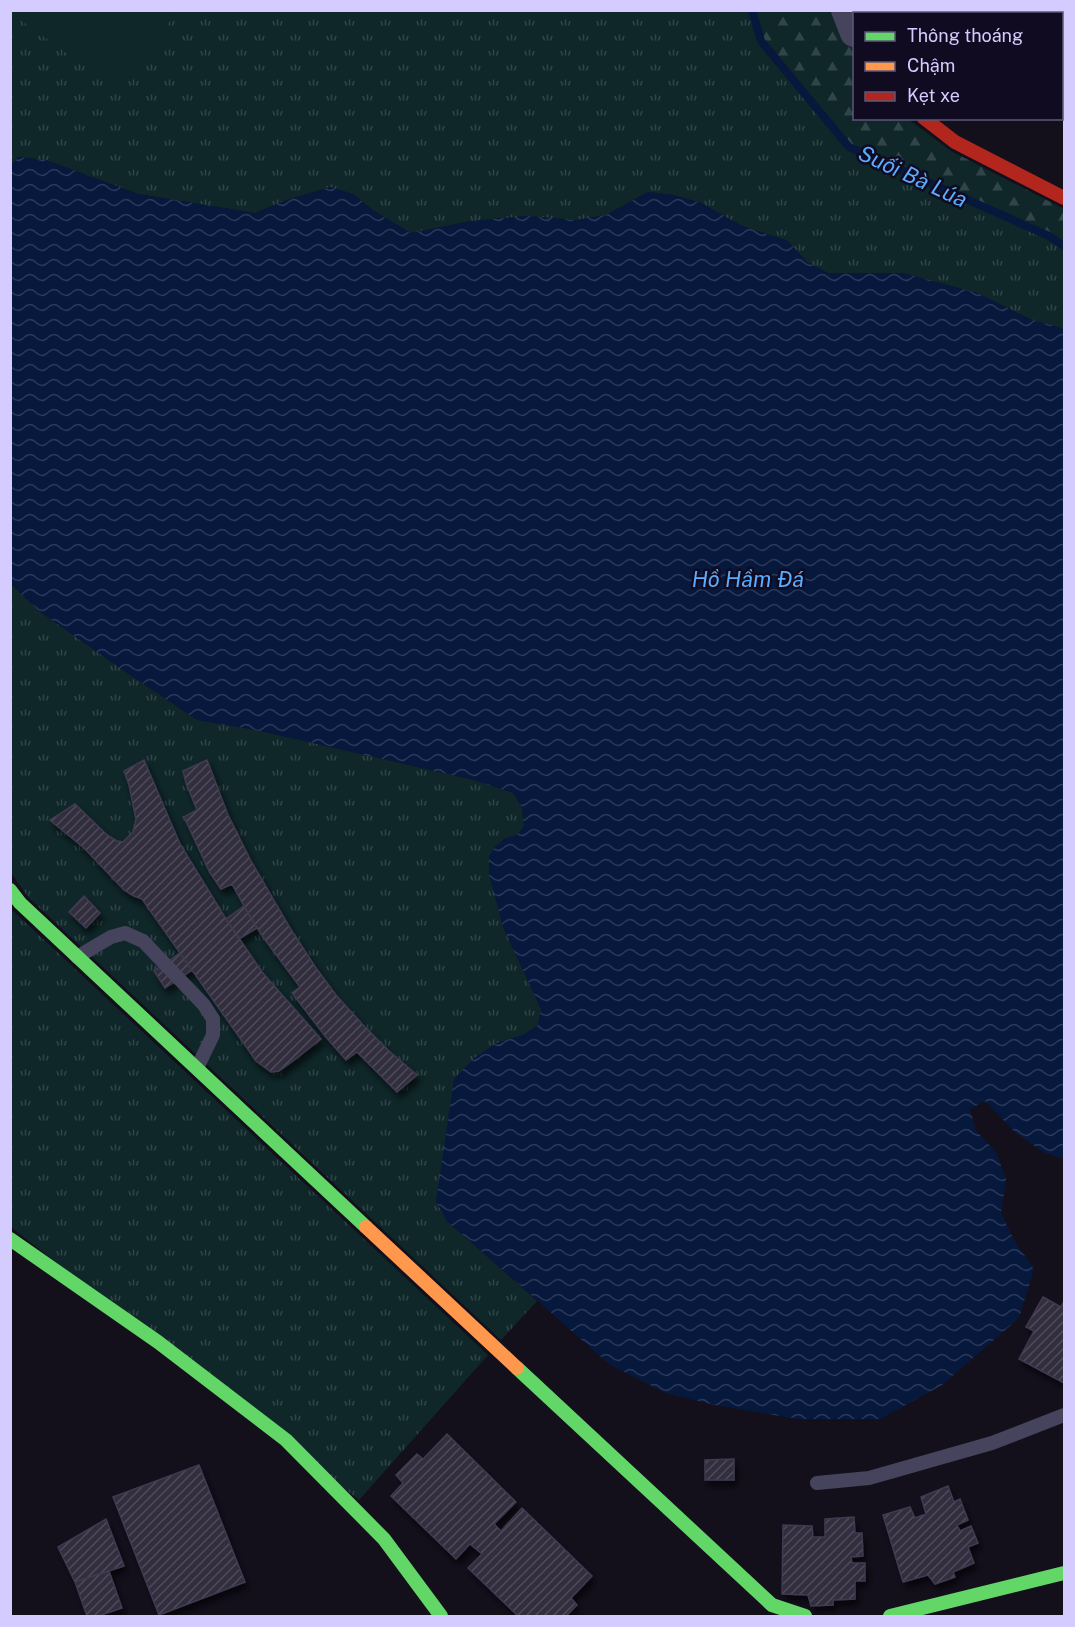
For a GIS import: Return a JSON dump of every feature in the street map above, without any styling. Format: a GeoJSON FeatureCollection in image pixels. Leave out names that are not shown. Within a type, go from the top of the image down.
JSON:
{"type":"FeatureCollection","features":[{"type":"Feature","properties":{"kind":"street"},"geometry":{"type":"LineString","coordinates":[[845,10],[853,28]]}},
{"type":"Feature","properties":{"kind":"street"},"geometry":{"type":"LineString","coordinates":[[927,120],[955,141],[1065,198]]}},
{"type":"Feature","properties":{"kind":"street"},"geometry":{"type":"LineString","coordinates":[[10,890],[20,903],[196,1069],[736,1573],[772,1605],[805,1617]]}},
{"type":"Feature","properties":{"kind":"street"},"geometry":{"type":"LineString","coordinates":[[10,1239],[158,1342],[286,1440],[384,1539],[441,1617]]}},
{"type":"Feature","properties":{"kind":"street"},"geometry":{"type":"LineString","coordinates":[[890,1617],[1065,1574]]}},
{"type":"Feature","properties":{"kind":"lane"},"geometry":{"type":"LineString","coordinates":[[77,957],[111,937],[125,933],[143,941],[204,1005],[213,1019],[213,1035],[196,1069]]}},
{"type":"Feature","properties":{"kind":"lane"},"geometry":{"type":"LineString","coordinates":[[817,1483],[869,1478],[992,1443],[1065,1415]]}},
{"type":"Feature","properties":{"kind":"green space"},"geometry":{"type":"Polygon","coordinates":[[[11,10],[177,11],[120,91],[11,13],[11,10]]]}},
{"type":"Feature","properties":{"kind":"green space"},"geometry":{"type":"Polygon","coordinates":[[[11,11],[752,11],[761,41],[849,146],[1049,236],[1064,246],[1064,329],[1030,319],[977,293],[903,273],[828,273],[807,262],[788,241],[742,226],[701,203],[674,195],[648,192],[606,215],[577,220],[527,216],[471,221],[411,233],[374,211],[353,194],[330,187],[284,201],[255,213],[138,194],[46,160],[18,157],[11,167],[11,11]]]}},
{"type":"Feature","properties":{"kind":"green space"},"geometry":{"type":"Polygon","coordinates":[[[752,11],[834,11],[853,48],[853,120],[909,120],[951,151],[1064,209],[1064,246],[1049,236],[849,147],[761,41],[752,11]]]}},
{"type":"Feature","properties":{"kind":"green space"},"geometry":{"type":"Polygon","coordinates":[[[10,583],[39,611],[197,720],[256,730],[474,780],[513,793],[522,807],[524,826],[517,835],[504,839],[503,927],[541,1009],[538,1025],[523,1035],[497,1043],[473,1059],[436,1201],[447,1221],[537,1301],[501,1340],[28,897],[11,873],[10,583]]]}},
{"type":"Feature","properties":{"kind":"green space"},"geometry":{"type":"Polygon","coordinates":[[[10,908],[488,1355],[359,1500],[11,1227],[10,908]]]}},
{"type":"Feature","properties":{"kind":"water","name":"Hồ Hầm Đá"},"geometry":{"type":"Polygon","coordinates":[[[18,157],[46,160],[138,194],[255,213],[284,201],[330,187],[353,194],[374,211],[411,233],[471,221],[527,216],[577,220],[606,215],[648,192],[674,195],[701,203],[742,226],[788,241],[807,262],[828,273],[903,273],[977,293],[1030,319],[1064,329],[1064,1159],[1043,1152],[1016,1133],[985,1101],[970,1109],[976,1131],[996,1152],[1006,1179],[1001,1213],[1014,1240],[1034,1269],[1019,1318],[942,1385],[880,1419],[798,1419],[715,1405],[665,1393],[609,1364],[447,1221],[436,1201],[454,1079],[473,1059],[497,1043],[523,1035],[538,1025],[541,1009],[503,927],[489,875],[489,856],[495,847],[504,839],[517,835],[524,826],[522,807],[513,793],[474,780],[256,730],[197,720],[39,611],[11,583],[10,167],[18,157]]]}},
{"type":"Feature","properties":{"kind":"building"},"geometry":{"type":"Polygon","coordinates":[[[1048,10],[1064,10],[1064,43],[1063,12],[1048,12],[1048,10]]]}},
{"type":"Feature","properties":{"kind":"building"},"geometry":{"type":"Polygon","coordinates":[[[144,760],[180,844],[226,919],[262,972],[321,1039],[279,1071],[271,1072],[256,1061],[142,899],[124,890],[84,848],[50,820],[75,804],[107,835],[123,842],[133,832],[136,819],[124,771],[144,760]]]}},
{"type":"Feature","properties":{"kind":"building"},"geometry":{"type":"Polygon","coordinates":[[[207,760],[228,815],[251,861],[316,968],[336,995],[365,1027],[417,1075],[397,1092],[357,1052],[346,1060],[325,1036],[292,993],[300,987],[263,937],[232,884],[221,889],[210,873],[184,817],[197,810],[183,771],[207,760]]]}},
{"type":"Feature","properties":{"kind":"building"},"geometry":{"type":"Polygon","coordinates":[[[84,896],[100,913],[86,928],[69,912],[84,896]]]}},
{"type":"Feature","properties":{"kind":"building"},"geometry":{"type":"Polygon","coordinates":[[[244,906],[257,928],[239,939],[226,919],[244,906]]]}},
{"type":"Feature","properties":{"kind":"building"},"geometry":{"type":"Polygon","coordinates":[[[180,953],[192,970],[165,988],[154,971],[180,953]]]}},
{"type":"Feature","properties":{"kind":"building"},"geometry":{"type":"Polygon","coordinates":[[[1043,1297],[1061,1307],[1064,1301],[1064,1383],[1019,1359],[1034,1331],[1026,1327],[1043,1297]]]}},
{"type":"Feature","properties":{"kind":"building"},"geometry":{"type":"Polygon","coordinates":[[[447,1434],[516,1502],[494,1524],[501,1531],[522,1508],[592,1576],[571,1598],[577,1605],[566,1616],[518,1616],[468,1568],[482,1554],[470,1544],[456,1559],[391,1496],[403,1483],[396,1475],[417,1454],[423,1459],[447,1434]]]}},
{"type":"Feature","properties":{"kind":"building"},"geometry":{"type":"Polygon","coordinates":[[[734,1459],[734,1480],[705,1480],[705,1460],[734,1459]]]}},
{"type":"Feature","properties":{"kind":"building"},"geometry":{"type":"Polygon","coordinates":[[[199,1465],[245,1582],[159,1615],[113,1497],[199,1465]]]}},
{"type":"Feature","properties":{"kind":"building"},"geometry":{"type":"Polygon","coordinates":[[[948,1486],[954,1502],[960,1499],[968,1520],[957,1525],[960,1531],[971,1526],[978,1543],[968,1547],[974,1563],[953,1572],[955,1577],[935,1584],[928,1575],[903,1582],[883,1515],[910,1507],[915,1518],[926,1514],[921,1497],[948,1486]]]}},
{"type":"Feature","properties":{"kind":"building"},"geometry":{"type":"Polygon","coordinates":[[[854,1517],[855,1533],[862,1533],[863,1556],[851,1557],[852,1563],[865,1563],[865,1581],[855,1581],[855,1599],[833,1600],[833,1605],[811,1606],[808,1595],[782,1594],[783,1525],[812,1526],[813,1537],[825,1537],[825,1519],[854,1517]]]}},
{"type":"Feature","properties":{"kind":"building"},"geometry":{"type":"Polygon","coordinates":[[[106,1519],[124,1566],[75,1582],[58,1547],[106,1519]]]}},
{"type":"Feature","properties":{"kind":"building"},"geometry":{"type":"Polygon","coordinates":[[[109,1571],[122,1608],[98,1616],[87,1616],[75,1582],[109,1571]]]}},
{"type":"Feature","properties":{"kind":"waterway","name":"Suối Bà Lúa"},"geometry":{"type":"LineString","coordinates":[[752,10],[761,41],[849,147],[1049,236],[1064,246]]}},
{"type":"Feature","properties":{"kind":"traffic: fast"},"geometry":{"type":"LineString","coordinates":[[10,890],[20,903],[366,1227]]}},
{"type":"Feature","properties":{"kind":"traffic: fast"},"geometry":{"type":"LineString","coordinates":[[10,1239],[158,1342],[286,1440],[384,1539],[441,1616]]}},
{"type":"Feature","properties":{"kind":"traffic: fast"},"geometry":{"type":"LineString","coordinates":[[517,1368],[772,1605],[805,1616]]}},
{"type":"Feature","properties":{"kind":"traffic: fast"},"geometry":{"type":"LineString","coordinates":[[890,1616],[1064,1573]]}},
{"type":"Feature","properties":{"kind":"traffic: slow"},"geometry":{"type":"LineString","coordinates":[[366,1227],[517,1368]]}},
{"type":"Feature","properties":{"kind":"traffic: jam"},"geometry":{"type":"LineString","coordinates":[[927,120],[955,142],[1064,198]]}}]}
